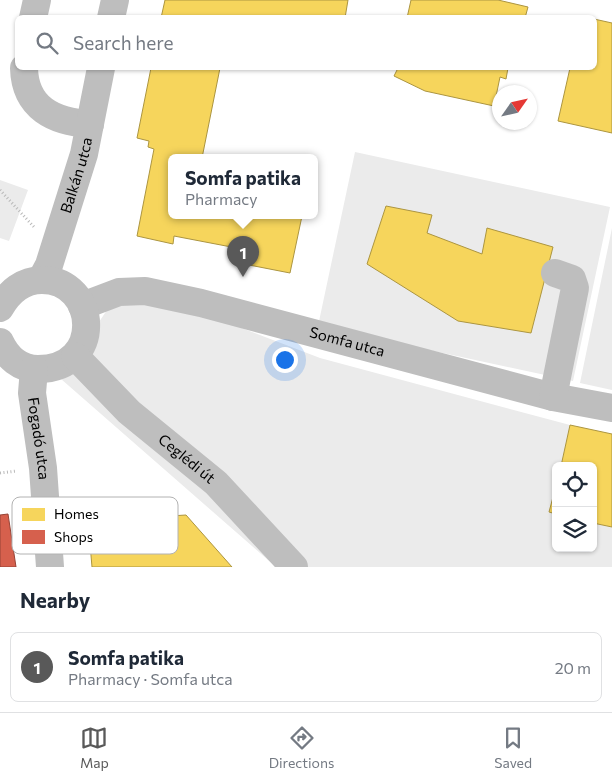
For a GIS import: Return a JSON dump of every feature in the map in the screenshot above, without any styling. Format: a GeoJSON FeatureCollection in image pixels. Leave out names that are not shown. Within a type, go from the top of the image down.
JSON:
{"type":"FeatureCollection","features":[{"type":"Feature","properties":{"kind":"street"},"geometry":{"type":"LineString","coordinates":[[34,15],[37,0]]}},
{"type":"Feature","properties":{"kind":"street"},"geometry":{"type":"LineString","coordinates":[[112,15],[115,0]]}},
{"type":"Feature","properties":{"kind":"street"},"geometry":{"type":"LineString","coordinates":[[24,70],[25,81],[36,103],[47,115],[71,123],[90,124]]}},
{"type":"Feature","properties":{"kind":"street","name":"Balkán utca"},"geometry":{"type":"LineString","coordinates":[[41,280],[50,264],[84,154],[101,70]]}},
{"type":"Feature","properties":{"kind":"street"},"geometry":{"type":"LineString","coordinates":[[553,397],[575,288],[572,279],[555,273]]}},
{"type":"Feature","properties":{"kind":"street"},"geometry":{"type":"LineString","coordinates":[[0,308],[6,298],[16,288],[28,282],[41,280],[54,282],[66,287],[82,306],[86,319],[86,332],[82,345],[75,356],[65,364],[52,369],[34,369],[14,361],[0,342]]}},
{"type":"Feature","properties":{"kind":"street","name":"Somfa utca"},"geometry":{"type":"LineString","coordinates":[[82,306],[119,292],[145,291],[201,303],[553,397],[612,408]]}},
{"type":"Feature","properties":{"kind":"street","name":"Ceglédi út"},"geometry":{"type":"LineString","coordinates":[[75,356],[128,412],[216,483],[294,567]]}},
{"type":"Feature","properties":{"kind":"street","name":"Fogadó utca"},"geometry":{"type":"LineString","coordinates":[[34,369],[32,393],[43,468],[45,497]]}},
{"type":"Feature","properties":{"kind":"street","name":"Fogadó utca"},"geometry":{"type":"LineString","coordinates":[[49,554],[50,567]]}},
{"type":"Feature","properties":{"kind":"path"},"geometry":{"type":"LineString","coordinates":[[0,190],[39,232],[57,237]]}},
{"type":"Feature","properties":{"kind":"shaded area"},"geometry":{"type":"Polygon","coordinates":[[[355,152],[610,207],[573,381],[318,326],[355,152]]]}},
{"type":"Feature","properties":{"kind":"shaded area"},"geometry":{"type":"Polygon","coordinates":[[[0,180],[28,190],[9,241],[0,238],[0,180]]]}},
{"type":"Feature","properties":{"kind":"shaded area"},"geometry":{"type":"Polygon","coordinates":[[[612,228],[612,390],[580,383],[612,228]]]}},
{"type":"Feature","properties":{"kind":"shaded area"},"geometry":{"type":"Polygon","coordinates":[[[145,291],[320,358],[570,425],[562,462],[552,462],[552,503],[550,512],[552,513],[552,552],[597,552],[597,524],[612,527],[612,567],[276,567],[61,379],[119,292],[145,291]]]}},
{"type":"Feature","properties":{"kind":"building: Homes"},"geometry":{"type":"Polygon","coordinates":[[[165,0],[348,0],[346,15],[162,15],[165,0]]]}},
{"type":"Feature","properties":{"kind":"building: Homes"},"geometry":{"type":"Polygon","coordinates":[[[411,0],[498,0],[528,7],[526,15],[408,15],[411,0]]]}},
{"type":"Feature","properties":{"kind":"building: Homes"},"geometry":{"type":"Polygon","coordinates":[[[597,20],[612,23],[612,133],[558,121],[570,70],[597,70],[597,20]]]}},
{"type":"Feature","properties":{"kind":"building: Homes"},"geometry":{"type":"Polygon","coordinates":[[[151,70],[220,70],[203,154],[168,154],[168,219],[301,219],[290,273],[244,264],[247,250],[174,236],[173,244],[137,236],[154,149],[148,147],[149,141],[137,138],[151,70]]]}},
{"type":"Feature","properties":{"kind":"building: Homes"},"geometry":{"type":"Polygon","coordinates":[[[397,70],[508,70],[506,79],[500,77],[498,85],[492,85],[492,106],[425,91],[394,76],[397,70]]]}},
{"type":"Feature","properties":{"kind":"building: Homes"},"geometry":{"type":"Polygon","coordinates":[[[386,206],[432,215],[427,233],[482,254],[487,228],[553,247],[531,333],[458,321],[367,264],[386,206]]]}},
{"type":"Feature","properties":{"kind":"building: Homes"},"geometry":{"type":"Polygon","coordinates":[[[570,425],[612,434],[612,527],[597,524],[597,462],[562,462],[570,425]]]}},
{"type":"Feature","properties":{"kind":"building: Homes"},"geometry":{"type":"Polygon","coordinates":[[[552,501],[552,513],[549,512],[552,501]]]}},
{"type":"Feature","properties":{"kind":"building: Homes"},"geometry":{"type":"Polygon","coordinates":[[[178,515],[186,515],[232,567],[92,567],[91,554],[178,554],[178,515]]]}},
{"type":"Feature","properties":{"kind":"building: Shops"},"geometry":{"type":"Polygon","coordinates":[[[8,514],[12,554],[14,554],[16,567],[0,567],[0,515],[8,514]]]}},
{"type":"Feature","properties":{"kind":"place","name":"Somfa patika"},"geometry":{"type":"Point","coordinates":[243,277]}}]}
